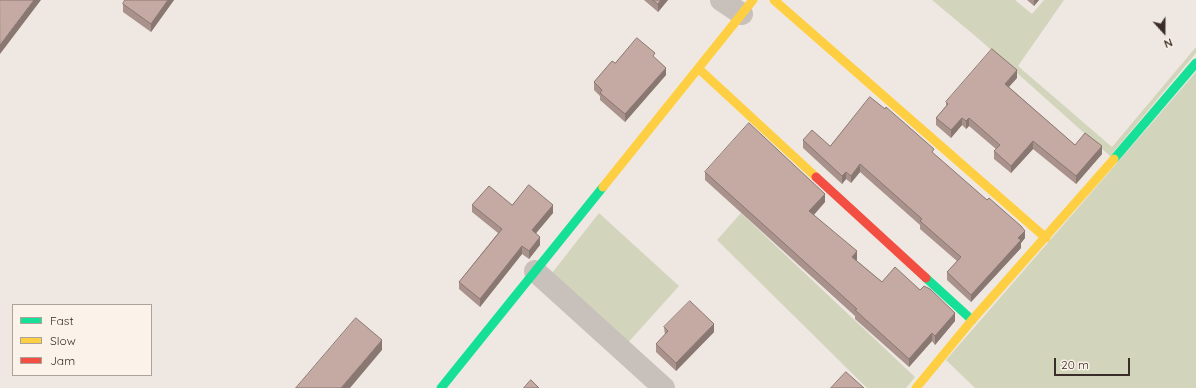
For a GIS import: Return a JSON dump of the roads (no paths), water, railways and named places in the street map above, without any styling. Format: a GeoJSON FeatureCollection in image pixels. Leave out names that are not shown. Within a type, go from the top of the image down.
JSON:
{"type":"FeatureCollection","features":[{"type":"Feature","properties":{"kind":"street"},"geometry":{"type":"LineString","coordinates":[[441,388],[748,7],[721,0]]}},
{"type":"Feature","properties":{"kind":"street"},"geometry":{"type":"LineString","coordinates":[[774,0],[1046,238]]}},
{"type":"Feature","properties":{"kind":"street"},"geometry":{"type":"LineString","coordinates":[[916,388],[972,320],[1046,238],[1196,63]]}},
{"type":"Feature","properties":{"kind":"street"},"geometry":{"type":"LineString","coordinates":[[699,69],[972,320]]}},
{"type":"Feature","properties":{"kind":"street"},"geometry":{"type":"LineString","coordinates":[[535,271],[664,388]]}}]}
